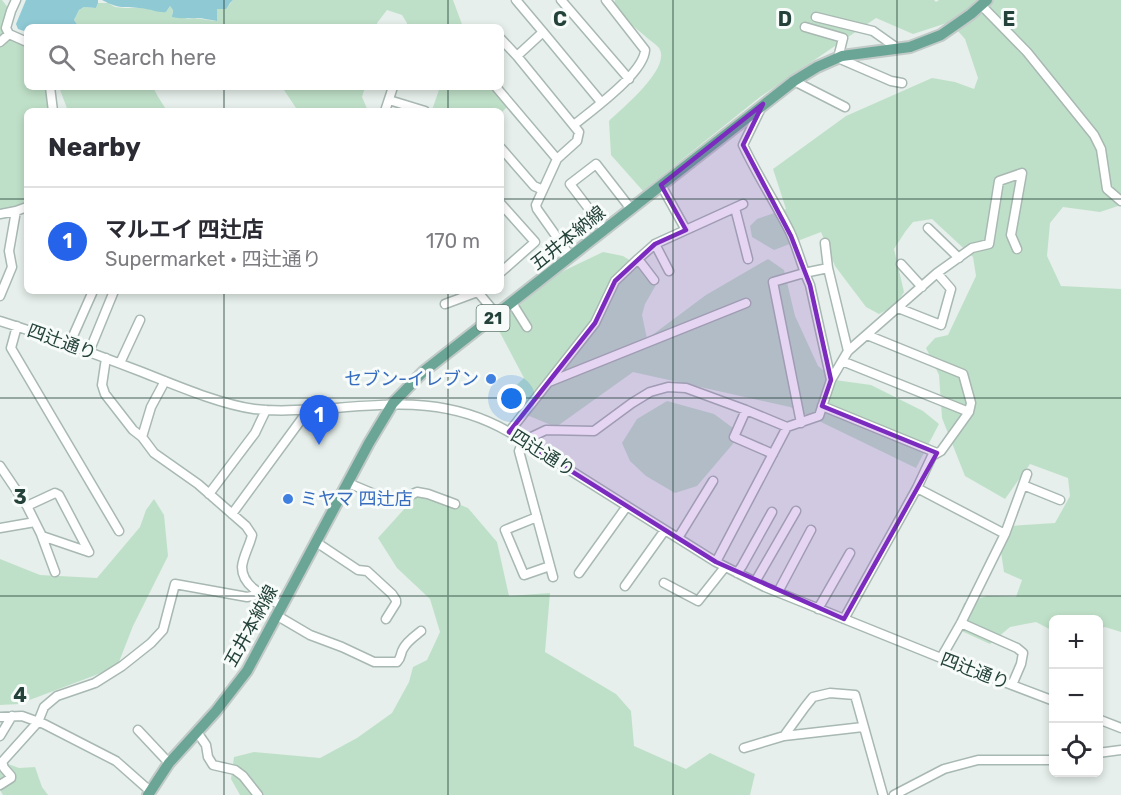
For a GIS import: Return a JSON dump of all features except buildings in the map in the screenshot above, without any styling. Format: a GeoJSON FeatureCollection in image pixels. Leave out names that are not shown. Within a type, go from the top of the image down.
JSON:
{"type":"FeatureCollection","features":[{"type":"Feature","properties":{"kind":"main road","name":"五井本納線"},"geometry":{"type":"LineString","coordinates":[[149,793],[169,763],[216,711],[247,671],[369,443],[393,404],[423,372],[794,81],[838,58],[910,47],[941,35],[984,3]]}},
{"type":"Feature","properties":{"kind":"street"},"geometry":{"type":"LineString","coordinates":[[16,0],[6,28],[9,34],[24,41]]}},
{"type":"Feature","properties":{"kind":"street"},"geometry":{"type":"LineString","coordinates":[[516,0],[601,102]]}},
{"type":"Feature","properties":{"kind":"street"},"geometry":{"type":"LineString","coordinates":[[561,0],[628,79]]}},
{"type":"Feature","properties":{"kind":"street"},"geometry":{"type":"LineString","coordinates":[[574,125],[628,79],[645,57],[645,50],[606,0]]}},
{"type":"Feature","properties":{"kind":"street"},"geometry":{"type":"LineString","coordinates":[[984,3],[1094,135],[1101,149],[1107,189],[1121,201]]}},
{"type":"Feature","properties":{"kind":"street"},"geometry":{"type":"LineString","coordinates":[[816,17],[873,31],[897,48]]}},
{"type":"Feature","properties":{"kind":"street"},"geometry":{"type":"LineString","coordinates":[[804,27],[843,38],[838,58],[891,81],[902,82]]}},
{"type":"Feature","properties":{"kind":"street"},"geometry":{"type":"LineString","coordinates":[[516,56],[543,32]]}},
{"type":"Feature","properties":{"kind":"street"},"geometry":{"type":"LineString","coordinates":[[0,42],[9,34]]}},
{"type":"Feature","properties":{"kind":"street"},"geometry":{"type":"LineString","coordinates":[[504,42],[579,132],[577,141],[556,159],[536,205],[571,257]]}},
{"type":"Feature","properties":{"kind":"street"},"geometry":{"type":"LineString","coordinates":[[794,81],[845,107]]}},
{"type":"Feature","properties":{"kind":"street"},"geometry":{"type":"LineString","coordinates":[[50,90],[53,108]]}},
{"type":"Feature","properties":{"kind":"street"},"geometry":{"type":"LineString","coordinates":[[386,108],[392,90]]}},
{"type":"Feature","properties":{"kind":"street"},"geometry":{"type":"LineString","coordinates":[[498,90],[556,159]]}},
{"type":"Feature","properties":{"kind":"street"},"geometry":{"type":"LineString","coordinates":[[389,100],[415,108]]}},
{"type":"Feature","properties":{"kind":"street"},"geometry":{"type":"LineString","coordinates":[[763,104],[743,145],[792,236],[810,285],[831,380]]}},
{"type":"Feature","properties":{"kind":"street"},"geometry":{"type":"LineString","coordinates":[[504,151],[534,186],[543,190]]}},
{"type":"Feature","properties":{"kind":"street"},"geometry":{"type":"LineString","coordinates":[[604,230],[570,184],[596,164],[631,209]]}},
{"type":"Feature","properties":{"kind":"street"},"geometry":{"type":"LineString","coordinates":[[554,578],[519,451],[523,441],[546,430],[594,431],[650,392],[668,387],[686,388],[787,427],[801,423],[819,416],[831,380],[848,351],[937,273],[972,248],[989,243],[999,181],[1022,173],[1011,235],[1017,249]]}},
{"type":"Feature","properties":{"kind":"street"},"geometry":{"type":"LineString","coordinates":[[662,185],[686,230]]}},
{"type":"Feature","properties":{"kind":"street"},"geometry":{"type":"LineString","coordinates":[[509,432],[595,323],[615,281],[655,244],[739,206],[748,259]]}},
{"type":"Feature","properties":{"kind":"street"},"geometry":{"type":"LineString","coordinates":[[504,207],[535,242],[504,265]]}},
{"type":"Feature","properties":{"kind":"street"},"geometry":{"type":"LineString","coordinates":[[0,214],[23,210],[9,251],[12,267],[0,296]]}},
{"type":"Feature","properties":{"kind":"street"},"geometry":{"type":"LineString","coordinates":[[928,228],[959,258]]}},
{"type":"Feature","properties":{"kind":"street"},"geometry":{"type":"LineString","coordinates":[[825,243],[828,268],[848,351]]}},
{"type":"Feature","properties":{"kind":"street"},"geometry":{"type":"LineString","coordinates":[[655,244],[669,271]]}},
{"type":"Feature","properties":{"kind":"street"},"geometry":{"type":"LineString","coordinates":[[638,259],[654,280]]}},
{"type":"Feature","properties":{"kind":"street"},"geometry":{"type":"LineString","coordinates":[[902,264],[922,287]]}},
{"type":"Feature","properties":{"kind":"street"},"geometry":{"type":"LineString","coordinates":[[801,423],[773,282],[828,268]]}},
{"type":"Feature","properties":{"kind":"street"},"geometry":{"type":"LineString","coordinates":[[898,308],[941,326],[951,289],[937,273]]}},
{"type":"Feature","properties":{"kind":"street"},"geometry":{"type":"LineString","coordinates":[[69,345],[92,294]]}},
{"type":"Feature","properties":{"kind":"street"},"geometry":{"type":"LineString","coordinates":[[89,352],[113,294]]}},
{"type":"Feature","properties":{"kind":"street"},"geometry":{"type":"LineString","coordinates":[[445,304],[472,294]]}},
{"type":"Feature","properties":{"kind":"street"},"geometry":{"type":"LineString","coordinates":[[480,294],[497,315]]}},
{"type":"Feature","properties":{"kind":"street"},"geometry":{"type":"LineString","coordinates":[[512,303],[527,327]]}},
{"type":"Feature","properties":{"kind":"street"},"geometry":{"type":"LineString","coordinates":[[547,383],[746,303]]}},
{"type":"Feature","properties":{"kind":"street"},"geometry":{"type":"LineString","coordinates":[[120,363],[140,320]]}},
{"type":"Feature","properties":{"kind":"street","name":"四辻通り"},"geometry":{"type":"LineString","coordinates":[[0,321],[215,399],[252,409],[282,412],[393,404],[427,405],[483,419],[509,432],[716,562],[755,582],[1049,699]]}},
{"type":"Feature","properties":{"kind":"street"},"geometry":{"type":"LineString","coordinates":[[17,326],[11,348],[118,531]]}},
{"type":"Feature","properties":{"kind":"street"},"geometry":{"type":"LineString","coordinates":[[844,619],[932,456],[941,451],[969,412],[971,403],[963,374],[867,335]]}},
{"type":"Feature","properties":{"kind":"street"},"geometry":{"type":"LineString","coordinates":[[106,358],[102,386],[105,394],[154,453],[198,484],[246,526],[252,535],[242,567],[246,580],[279,610],[310,635],[374,662],[397,662],[401,659],[402,650],[421,631]]}},
{"type":"Feature","properties":{"kind":"street"},"geometry":{"type":"LineString","coordinates":[[842,362],[969,412]]}},
{"type":"Feature","properties":{"kind":"street"},"geometry":{"type":"LineString","coordinates":[[142,437],[151,407],[165,381]]}},
{"type":"Feature","properties":{"kind":"street"},"geometry":{"type":"LineString","coordinates":[[822,406],[937,453]]}},
{"type":"Feature","properties":{"kind":"street"},"geometry":{"type":"LineString","coordinates":[[209,494],[255,433],[266,410]]}},
{"type":"Feature","properties":{"kind":"street"},"geometry":{"type":"LineString","coordinates":[[232,514],[309,410]]}},
{"type":"Feature","properties":{"kind":"street"},"geometry":{"type":"LineString","coordinates":[[746,410],[734,437],[773,454]]}},
{"type":"Feature","properties":{"kind":"street"},"geometry":{"type":"LineString","coordinates":[[716,562],[787,427]]}},
{"type":"Feature","properties":{"kind":"street"},"geometry":{"type":"LineString","coordinates":[[0,466],[27,506],[42,536],[55,572]]}},
{"type":"Feature","properties":{"kind":"street"},"geometry":{"type":"LineString","coordinates":[[941,658],[1005,534],[1028,474]]}},
{"type":"Feature","properties":{"kind":"street"},"geometry":{"type":"LineString","coordinates":[[678,538],[713,481]]}},
{"type":"Feature","properties":{"kind":"street"},"geometry":{"type":"LineString","coordinates":[[348,483],[391,501],[417,492],[455,504]]}},
{"type":"Feature","properties":{"kind":"street"},"geometry":{"type":"LineString","coordinates":[[1023,485],[1060,500]]}},
{"type":"Feature","properties":{"kind":"street"},"geometry":{"type":"LineString","coordinates":[[916,488],[1005,534]]}},
{"type":"Feature","properties":{"kind":"street"},"geometry":{"type":"LineString","coordinates":[[27,506],[55,493],[59,495],[89,552],[42,536]]}},
{"type":"Feature","properties":{"kind":"street"},"geometry":{"type":"LineString","coordinates":[[579,573],[627,506]]}},
{"type":"Feature","properties":{"kind":"street"},"geometry":{"type":"LineString","coordinates":[[755,582],[796,511]]}},
{"type":"Feature","properties":{"kind":"street"},"geometry":{"type":"LineString","coordinates":[[737,573],[772,512]]}},
{"type":"Feature","properties":{"kind":"street"},"geometry":{"type":"LineString","coordinates":[[537,517],[506,530],[524,575],[550,566]]}},
{"type":"Feature","properties":{"kind":"street"},"geometry":{"type":"LineString","coordinates":[[0,528],[35,522]]}},
{"type":"Feature","properties":{"kind":"street"},"geometry":{"type":"LineString","coordinates":[[625,586],[665,530]]}},
{"type":"Feature","properties":{"kind":"street"},"geometry":{"type":"LineString","coordinates":[[778,592],[812,530]]}},
{"type":"Feature","properties":{"kind":"street"},"geometry":{"type":"LineString","coordinates":[[316,542],[358,570],[367,571],[392,594],[396,603],[386,619]]}},
{"type":"Feature","properties":{"kind":"street"},"geometry":{"type":"LineString","coordinates":[[818,609],[850,553]]}},
{"type":"Feature","properties":{"kind":"street"},"geometry":{"type":"LineString","coordinates":[[664,583],[698,601],[725,567]]}},
{"type":"Feature","properties":{"kind":"street"},"geometry":{"type":"LineString","coordinates":[[0,785],[11,776],[2,762],[38,722],[44,707],[57,696],[95,683],[122,666],[151,643],[163,630],[176,584],[247,597],[261,594]]}},
{"type":"Feature","properties":{"kind":"street"},"geometry":{"type":"LineString","coordinates":[[961,622],[1023,653],[1022,664],[1012,685]]}},
{"type":"Feature","properties":{"kind":"street"},"geometry":{"type":"LineString","coordinates":[[784,736],[813,697],[830,693],[855,695],[883,795]]}},
{"type":"Feature","properties":{"kind":"street"},"geometry":{"type":"LineString","coordinates":[[0,736],[12,716]]}},
{"type":"Feature","properties":{"kind":"street"},"geometry":{"type":"LineString","coordinates":[[0,717],[22,716],[38,722],[116,761],[149,793]]}},
{"type":"Feature","properties":{"kind":"street"},"geometry":{"type":"LineString","coordinates":[[1103,721],[1121,727]]}},
{"type":"Feature","properties":{"kind":"street"},"geometry":{"type":"LineString","coordinates":[[744,748],[784,736],[863,727]]}},
{"type":"Feature","properties":{"kind":"street"},"geometry":{"type":"LineString","coordinates":[[138,730],[169,763]]}},
{"type":"Feature","properties":{"kind":"street"},"geometry":{"type":"LineString","coordinates":[[197,732],[206,745],[208,757],[213,765],[235,770],[243,776],[258,795]]}},
{"type":"Feature","properties":{"kind":"street"},"geometry":{"type":"LineString","coordinates":[[1103,752],[1121,750]]}},
{"type":"Feature","properties":{"kind":"street"},"geometry":{"type":"LineString","coordinates":[[894,795],[944,770],[978,760],[1049,760]]}},
{"type":"Feature","properties":{"kind":"highlighted area"},"geometry":{"type":"Polygon","coordinates":[[[763,104],[743,145],[791,236],[810,285],[831,380],[822,406],[937,453],[844,619],[716,562],[509,432],[595,323],[615,281],[655,244],[686,230],[661,185],[763,104]]]}},
{"type":"Feature","properties":{"kind":"green space"},"geometry":{"type":"Polygon","coordinates":[[[0,0],[2,0],[9,9],[7,28],[24,37],[24,90],[51,90],[53,108],[24,108],[24,205],[0,210],[0,0]]]}},
{"type":"Feature","properties":{"kind":"green space"},"geometry":{"type":"Polygon","coordinates":[[[233,0],[453,0],[462,24],[407,24],[402,15],[387,10],[377,24],[77,24],[74,20],[79,10],[84,7],[96,8],[98,3],[108,3],[115,7],[144,8],[166,12],[170,6],[173,10],[172,14],[188,19],[216,21],[217,9],[229,5],[233,0]]]}},
{"type":"Feature","properties":{"kind":"green space"},"geometry":{"type":"Polygon","coordinates":[[[615,0],[934,0],[936,2],[939,0],[1121,0],[1121,205],[1100,212],[1063,207],[1050,223],[1047,256],[1061,286],[1121,289],[1121,632],[1103,628],[1103,615],[1049,615],[1049,629],[1036,622],[1010,627],[990,644],[955,628],[964,603],[987,596],[1016,597],[1022,580],[1004,572],[1001,552],[1009,526],[1055,523],[1070,496],[1068,478],[1030,464],[1005,499],[965,476],[942,418],[939,375],[926,348],[935,338],[948,335],[976,276],[973,257],[932,219],[913,222],[894,249],[904,292],[895,306],[879,314],[866,307],[835,266],[821,232],[774,250],[752,237],[750,226],[757,219],[786,209],[773,169],[846,116],[932,78],[955,82],[974,89],[978,78],[965,39],[950,22],[913,34],[876,18],[760,97],[643,191],[611,155],[609,121],[644,87],[658,66],[661,56],[658,46],[614,8],[615,0]]]}},
{"type":"Feature","properties":{"kind":"green space"},"geometry":{"type":"Polygon","coordinates":[[[60,90],[154,90],[165,108],[67,108],[60,90]]]}},
{"type":"Feature","properties":{"kind":"green space"},"geometry":{"type":"Polygon","coordinates":[[[284,90],[364,90],[362,97],[367,108],[296,108],[284,90]]]}},
{"type":"Feature","properties":{"kind":"green space"},"geometry":{"type":"Polygon","coordinates":[[[439,90],[493,90],[507,107],[504,110],[504,108],[433,108],[439,90]]]}},
{"type":"Feature","properties":{"kind":"green space"},"geometry":{"type":"Polygon","coordinates":[[[603,252],[623,256],[647,271],[657,283],[645,304],[642,315],[647,339],[706,295],[768,259],[784,270],[795,316],[818,366],[835,380],[871,385],[923,411],[939,424],[916,468],[790,407],[633,372],[556,427],[498,403],[524,378],[496,325],[557,274],[603,252]]]}},
{"type":"Feature","properties":{"kind":"green space"},"geometry":{"type":"Polygon","coordinates":[[[667,401],[714,414],[737,431],[737,439],[697,486],[675,493],[646,476],[630,461],[622,443],[637,419],[667,401]]]}},
{"type":"Feature","properties":{"kind":"green space"},"geometry":{"type":"Polygon","coordinates":[[[416,496],[438,496],[468,508],[497,542],[509,596],[550,593],[545,652],[616,694],[631,711],[634,746],[686,769],[710,753],[755,774],[750,795],[240,795],[231,779],[234,757],[254,752],[320,758],[357,738],[392,713],[409,682],[413,667],[427,660],[440,632],[430,599],[397,568],[378,538],[416,496]]]}},
{"type":"Feature","properties":{"kind":"green space"},"geometry":{"type":"Polygon","coordinates":[[[154,499],[164,515],[168,556],[133,626],[117,667],[19,704],[0,705],[0,559],[40,575],[97,578],[140,527],[146,510],[154,499]]]}},
{"type":"Feature","properties":{"kind":"green space"},"geometry":{"type":"Polygon","coordinates":[[[0,761],[19,768],[35,767],[42,787],[48,795],[3,795],[0,790],[0,761]]]}},
{"type":"Feature","properties":{"kind":"water"},"geometry":{"type":"Polygon","coordinates":[[[26,0],[98,0],[96,8],[84,7],[79,10],[74,20],[77,24],[24,24],[24,31],[18,29],[16,24],[26,0]]]}},
{"type":"Feature","properties":{"kind":"water"},"geometry":{"type":"Polygon","coordinates":[[[102,0],[233,0],[226,9],[217,9],[217,21],[172,17],[173,10],[170,6],[166,12],[161,12],[120,7],[102,0]]]}},
{"type":"Feature","properties":{"kind":"place","name":"セブン-イレブン"},"geometry":{"type":"Point","coordinates":[491,379]}},
{"type":"Feature","properties":{"kind":"place","name":"マルエイ 四辻店"},"geometry":{"type":"Point","coordinates":[319,445]}},
{"type":"Feature","properties":{"kind":"place","name":"ミヤマ 四辻店"},"geometry":{"type":"Point","coordinates":[288,499]}}]}
